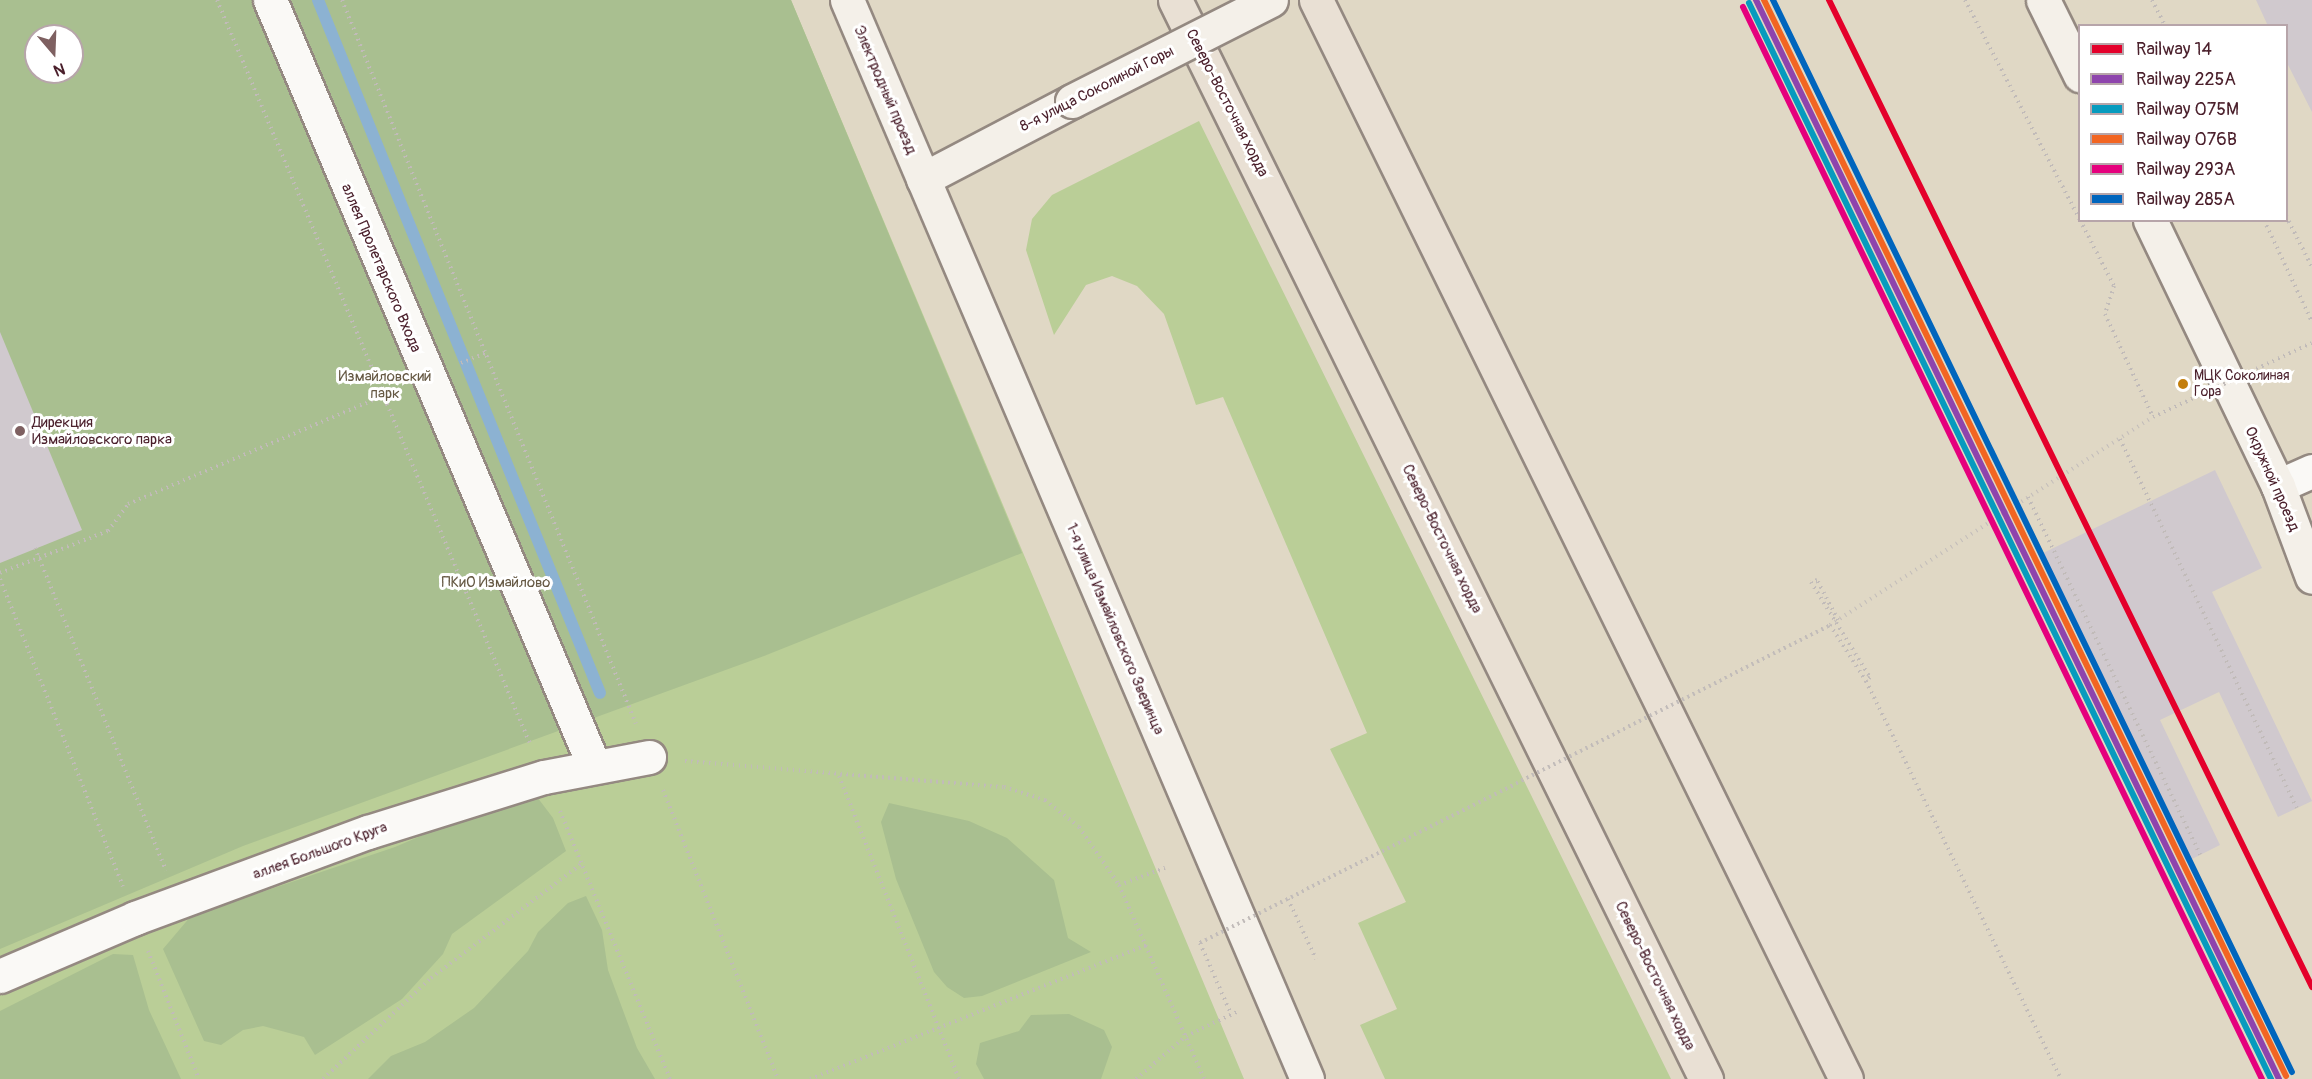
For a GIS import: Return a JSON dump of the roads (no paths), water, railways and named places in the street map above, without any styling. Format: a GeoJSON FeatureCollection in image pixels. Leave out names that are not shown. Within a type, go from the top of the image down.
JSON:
{"type":"FeatureCollection","features":[{"type":"Feature","properties":{"kind":"main road","name":"Северо-Восточная хорда"},"geometry":{"type":"LineString","coordinates":[[1176,0],[1706,1079]]}},
{"type":"Feature","properties":{"kind":"main road"},"geometry":{"type":"LineString","coordinates":[[1316,0],[1846,1079]]}},
{"type":"Feature","properties":{"kind":"street","name":"аллея Пролетарского Входа"},"geometry":{"type":"LineString","coordinates":[[270,0],[426,377],[594,766]]}},
{"type":"Feature","properties":{"kind":"street","name":"Электродный проезд"},"geometry":{"type":"LineString","coordinates":[[847,0],[923,179]]}},
{"type":"Feature","properties":{"kind":"street","name":"8-я улица Соколиной Горы"},"geometry":{"type":"LineString","coordinates":[[923,179],[1271,0]]}},
{"type":"Feature","properties":{"kind":"street"},"geometry":{"type":"LineString","coordinates":[[2043,0],[2078,73]]}},
{"type":"Feature","properties":{"kind":"street","name":"1-я улица Измайловского Зверинца"},"geometry":{"type":"LineString","coordinates":[[923,179],[1307,1079]]}},
{"type":"Feature","properties":{"kind":"street","name":"Окружной проезд"},"geometry":{"type":"LineString","coordinates":[[2151,222],[2278,486],[2312,577]]}},
{"type":"Feature","properties":{"kind":"street"},"geometry":{"type":"LineString","coordinates":[[2278,486],[2312,471]]}},
{"type":"Feature","properties":{"kind":"street","name":"аллея Большого Круга"},"geometry":{"type":"LineString","coordinates":[[0,976],[179,902],[368,832],[544,777],[649,757]]}},
{"type":"Feature","properties":{"kind":"waterway"},"geometry":{"type":"LineString","coordinates":[[318,0],[600,693]]}},
{"type":"Feature","properties":{"kind":"rail line","name":"225А"},"geometry":{"type":"LineString","coordinates":[[1756,0],[2279,1079]]}},
{"type":"Feature","properties":{"kind":"rail line","name":"076В"},"geometry":{"type":"LineString","coordinates":[[1764,0],[2286,1076]]}},
{"type":"Feature","properties":{"kind":"rail line","name":"285А"},"geometry":{"type":"LineString","coordinates":[[1773,0],[2292,1072]]}},
{"type":"Feature","properties":{"kind":"rail line","name":"14"},"geometry":{"type":"LineString","coordinates":[[1829,0],[2312,987]]}},
{"type":"Feature","properties":{"kind":"rail line","name":"075М"},"geometry":{"type":"LineString","coordinates":[[1749,3],[2271,1079]]}},
{"type":"Feature","properties":{"kind":"rail line","name":"293А"},"geometry":{"type":"LineString","coordinates":[[1743,7],[2262,1079]]}},
{"type":"Feature","properties":{"kind":"place","name":"МЦК Соколиная Гора"},"geometry":{"type":"Point","coordinates":[2183,384]}},
{"type":"Feature","properties":{"kind":"place","name":"Дирекция Измайловского парка"},"geometry":{"type":"Point","coordinates":[20,431]}},
{"type":"Feature","properties":{"kind":"park label","name":"Измайловский парк"},"geometry":{"type":"Point","coordinates":[385,384]}},
{"type":"Feature","properties":{"kind":"park label","name":"ПКиО Измайлово"},"geometry":{"type":"Point","coordinates":[496,583]}}]}
